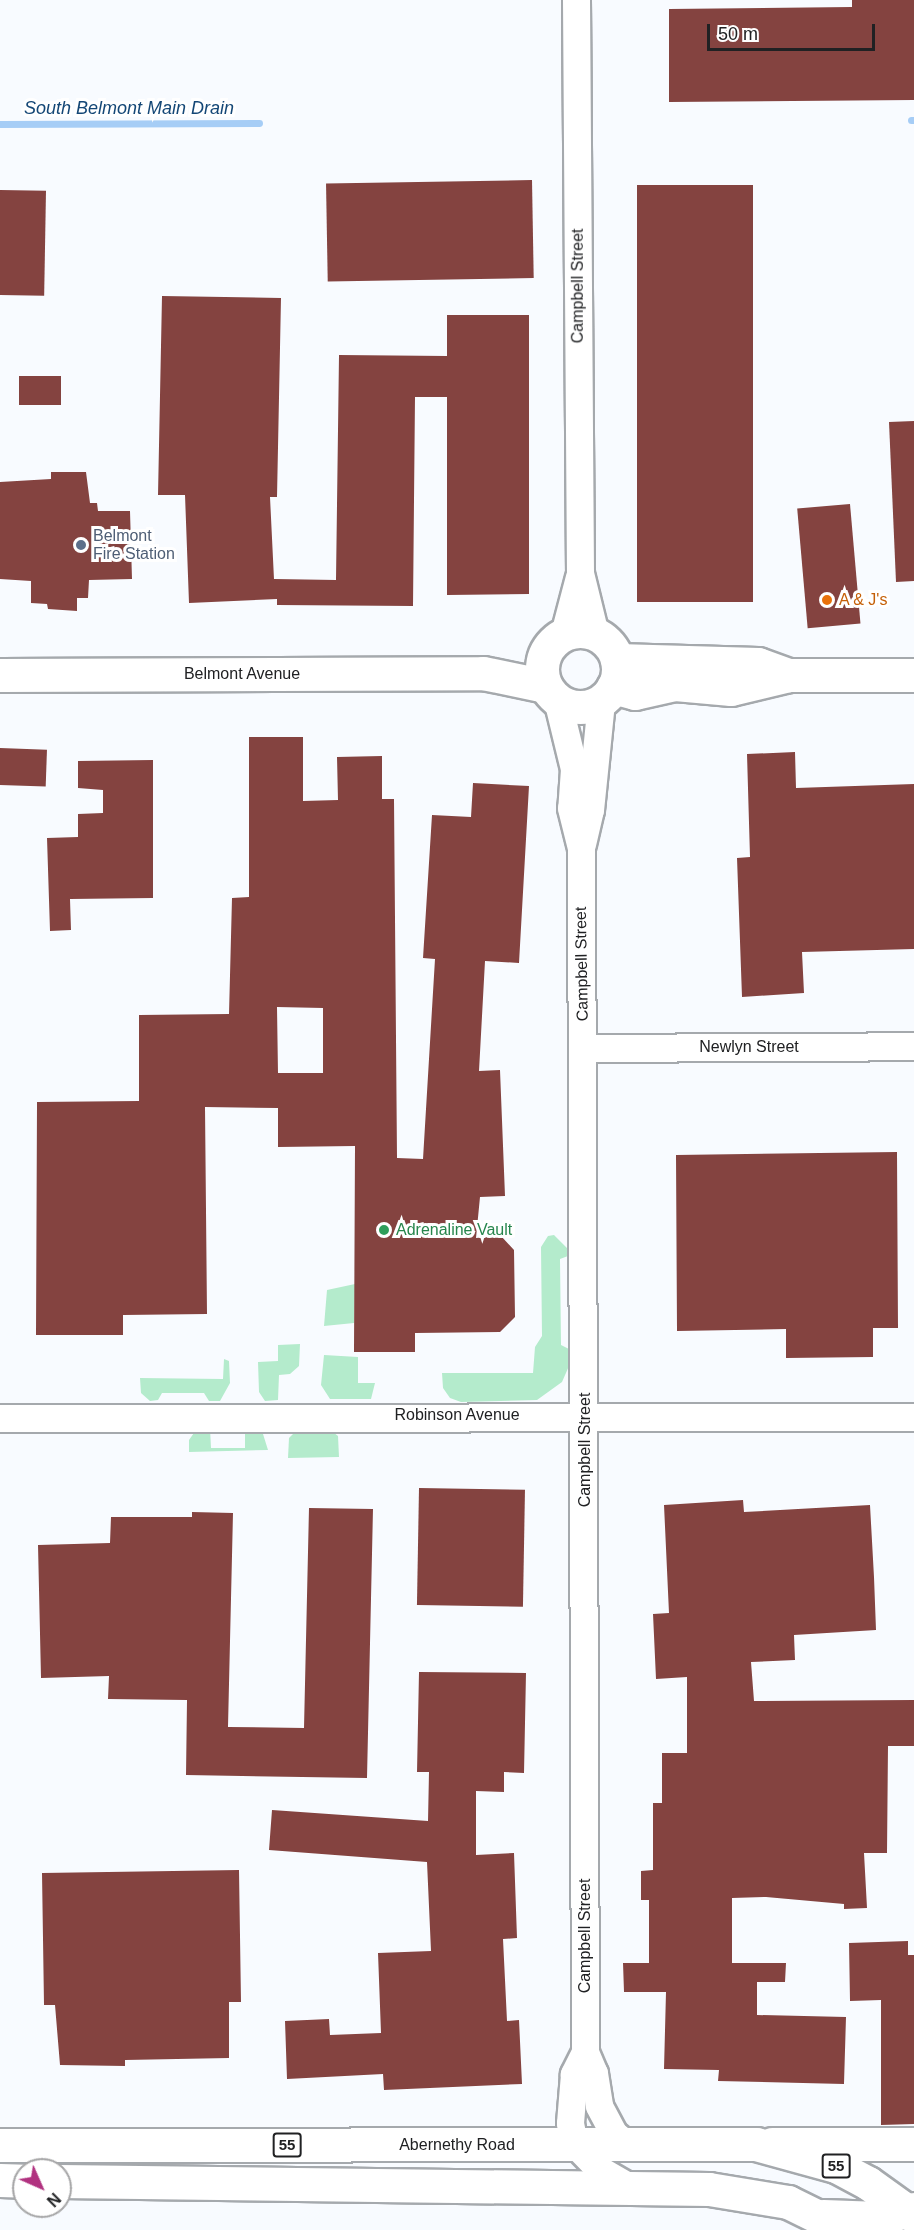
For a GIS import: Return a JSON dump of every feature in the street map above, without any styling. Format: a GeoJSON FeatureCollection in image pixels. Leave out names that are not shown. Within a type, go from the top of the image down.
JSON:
{"type":"FeatureCollection","features":[{"type":"Feature","properties":{"kind":"main road","name":"Belmont Avenue"},"geometry":{"type":"LineString","coordinates":[[483,673],[569,640]]}},
{"type":"Feature","properties":{"kind":"main road"},"geometry":{"type":"LineString","coordinates":[[610,682],[605,640],[569,640],[543,675],[552,692],[578,706],[610,682],[758,664],[789,675],[914,675]]}},
{"type":"Feature","properties":{"kind":"main road","name":"Belmont Avenue"},"geometry":{"type":"LineString","coordinates":[[0,675],[483,673],[552,692]]}},
{"type":"Feature","properties":{"kind":"main road","name":"55"},"geometry":{"type":"LineString","coordinates":[[756,2144],[836,2166],[912,2212]]}},
{"type":"Feature","properties":{"kind":"main road","name":"Abernethy Road"},"geometry":{"type":"LineString","coordinates":[[0,2145],[914,2144]]}},
{"type":"Feature","properties":{"kind":"main road"},"geometry":{"type":"LineString","coordinates":[[72,2181],[628,2186],[709,2189],[760,2196],[834,2223],[912,2212]]}},
{"type":"Feature","properties":{"kind":"street","name":"Campbell Street"},"geometry":{"type":"LineString","coordinates":[[569,640],[580,573],[576,0]]}},
{"type":"Feature","properties":{"kind":"street","name":"Campbell Street"},"geometry":{"type":"LineString","coordinates":[[581,848],[590,810],[610,682]]}},
{"type":"Feature","properties":{"kind":"street","name":"Campbell Street"},"geometry":{"type":"LineString","coordinates":[[552,692],[574,769],[571,808],[581,848],[585,1414],[585,2052],[594,2073],[599,2106],[614,2134],[625,2143]]}},
{"type":"Feature","properties":{"kind":"street","name":"Newlyn Street"},"geometry":{"type":"LineString","coordinates":[[583,1048],[914,1046]]}},
{"type":"Feature","properties":{"kind":"street","name":"Robinson Avenue"},"geometry":{"type":"LineString","coordinates":[[0,1418],[585,1414],[914,1417]]}},
{"type":"Feature","properties":{"kind":"street","name":"Campbell Street"},"geometry":{"type":"LineString","coordinates":[[574,2143],[570,2123],[574,2074],[585,2052]]}},
{"type":"Feature","properties":{"kind":"street"},"geometry":{"type":"LineString","coordinates":[[574,2143],[600,2170],[628,2186]]}},
{"type":"Feature","properties":{"kind":"green space"},"geometry":{"type":"Polygon","coordinates":[[[554,1235],[569,1250],[568,1256],[560,1259],[561,1345],[569,1349],[569,1366],[562,1382],[537,1400],[461,1402],[450,1398],[443,1388],[442,1373],[533,1373],[535,1347],[542,1336],[541,1247],[548,1236],[554,1235]]]}},
{"type":"Feature","properties":{"kind":"green space"},"geometry":{"type":"Polygon","coordinates":[[[355,1284],[354,1323],[324,1326],[327,1290],[355,1284]]]}},
{"type":"Feature","properties":{"kind":"green space"},"geometry":{"type":"Polygon","coordinates":[[[300,1344],[299,1366],[290,1374],[279,1375],[278,1400],[265,1401],[259,1392],[258,1362],[278,1361],[278,1345],[300,1344]]]}},
{"type":"Feature","properties":{"kind":"green space"},"geometry":{"type":"Polygon","coordinates":[[[324,1355],[358,1357],[358,1383],[375,1383],[371,1399],[330,1399],[321,1385],[324,1355]]]}},
{"type":"Feature","properties":{"kind":"green space"},"geometry":{"type":"Polygon","coordinates":[[[224,1359],[229,1361],[230,1383],[220,1401],[209,1401],[204,1393],[162,1393],[158,1400],[150,1401],[141,1393],[140,1378],[223,1379],[224,1359]]]}},
{"type":"Feature","properties":{"kind":"green space"},"geometry":{"type":"Polygon","coordinates":[[[210,1428],[211,1448],[245,1448],[245,1428],[263,1434],[268,1450],[189,1452],[189,1440],[196,1430],[210,1428]]]}},
{"type":"Feature","properties":{"kind":"green space"},"geometry":{"type":"Polygon","coordinates":[[[329,1429],[338,1436],[339,1457],[288,1458],[289,1438],[296,1431],[329,1429]]]}},
{"type":"Feature","properties":{"kind":"building"},"geometry":{"type":"Polygon","coordinates":[[[852,0],[914,0],[914,100],[669,102],[669,9],[852,7],[852,0]]]}},
{"type":"Feature","properties":{"kind":"building"},"geometry":{"type":"Polygon","coordinates":[[[532,180],[534,278],[328,282],[326,184],[532,180]]]}},
{"type":"Feature","properties":{"kind":"building"},"geometry":{"type":"Polygon","coordinates":[[[637,185],[753,185],[753,602],[637,602],[637,185]]]}},
{"type":"Feature","properties":{"kind":"building"},"geometry":{"type":"Polygon","coordinates":[[[0,190],[46,191],[44,296],[0,295],[0,190]]]}},
{"type":"Feature","properties":{"kind":"building"},"geometry":{"type":"Polygon","coordinates":[[[162,296],[281,298],[277,497],[270,497],[274,579],[336,580],[339,355],[447,356],[447,315],[529,315],[529,594],[447,595],[447,397],[415,397],[413,606],[277,605],[277,599],[189,603],[185,495],[158,495],[162,296]]]}},
{"type":"Feature","properties":{"kind":"building"},"geometry":{"type":"Polygon","coordinates":[[[19,376],[61,376],[61,405],[19,405],[19,376]]]}},
{"type":"Feature","properties":{"kind":"building"},"geometry":{"type":"Polygon","coordinates":[[[914,421],[914,581],[896,582],[889,422],[914,421]]]}},
{"type":"Feature","properties":{"kind":"building","name":"Belmont Fire Station"},"geometry":{"type":"Polygon","coordinates":[[[51,472],[86,472],[90,503],[97,503],[98,511],[130,511],[132,579],[89,580],[88,598],[77,598],[77,611],[48,609],[47,604],[31,603],[31,581],[0,579],[0,482],[51,479],[51,472]]]}},
{"type":"Feature","properties":{"kind":"building"},"geometry":{"type":"Polygon","coordinates":[[[850,504],[860,624],[808,628],[797,509],[850,504]]]}},
{"type":"Feature","properties":{"kind":"building"},"geometry":{"type":"Polygon","coordinates":[[[249,737],[303,737],[303,801],[338,800],[337,757],[382,756],[382,799],[394,799],[397,1158],[423,1159],[435,959],[423,958],[432,815],[471,817],[473,783],[529,786],[519,963],[485,961],[479,1071],[500,1070],[505,1196],[480,1197],[476,1238],[501,1236],[514,1250],[515,1317],[500,1332],[415,1333],[415,1352],[354,1352],[355,1146],[278,1147],[278,1108],[205,1107],[207,1314],[123,1315],[123,1335],[36,1335],[37,1102],[139,1101],[139,1015],[229,1014],[232,898],[249,897],[249,737]],[[277,1007],[278,1073],[323,1073],[323,1008],[277,1007]]]}},
{"type":"Feature","properties":{"kind":"building"},"geometry":{"type":"Polygon","coordinates":[[[0,748],[47,750],[46,787],[0,785],[0,748]]]}},
{"type":"Feature","properties":{"kind":"building"},"geometry":{"type":"Polygon","coordinates":[[[795,752],[796,788],[914,784],[914,949],[802,952],[804,993],[742,997],[737,858],[750,857],[747,754],[795,752]]]}},
{"type":"Feature","properties":{"kind":"building"},"geometry":{"type":"Polygon","coordinates":[[[153,760],[153,898],[70,899],[71,930],[50,931],[47,838],[78,837],[78,814],[103,813],[103,790],[78,788],[78,761],[153,760]]]}},
{"type":"Feature","properties":{"kind":"building"},"geometry":{"type":"Polygon","coordinates":[[[897,1152],[898,1328],[873,1328],[873,1357],[786,1358],[786,1329],[677,1331],[676,1155],[897,1152]]]}},
{"type":"Feature","properties":{"kind":"building"},"geometry":{"type":"Polygon","coordinates":[[[419,1488],[525,1490],[523,1607],[417,1605],[419,1488]]]}},
{"type":"Feature","properties":{"kind":"building"},"geometry":{"type":"Polygon","coordinates":[[[743,1500],[744,1512],[870,1505],[874,1577],[876,1630],[794,1635],[795,1660],[751,1662],[754,1701],[914,1700],[914,1746],[888,1746],[887,1853],[864,1853],[867,1908],[844,1909],[844,1904],[766,1897],[732,1898],[732,1963],[786,1963],[785,1982],[757,1982],[757,2015],[846,2017],[844,2084],[718,2081],[719,2070],[664,2069],[666,1992],[624,1992],[623,1963],[649,1963],[649,1900],[641,1900],[641,1871],[653,1870],[653,1803],[662,1803],[662,1753],[687,1753],[687,1677],[656,1679],[653,1614],[669,1613],[664,1505],[743,1500]]]}},
{"type":"Feature","properties":{"kind":"building"},"geometry":{"type":"Polygon","coordinates":[[[309,1508],[373,1509],[367,1778],[186,1775],[187,1700],[108,1699],[109,1676],[41,1678],[38,1545],[110,1543],[111,1517],[192,1517],[192,1512],[233,1513],[228,1727],[304,1728],[309,1508]]]}},
{"type":"Feature","properties":{"kind":"building"},"geometry":{"type":"Polygon","coordinates":[[[419,1672],[526,1673],[524,1773],[504,1772],[504,1792],[476,1791],[476,1855],[514,1853],[517,1938],[503,1939],[507,2021],[519,2020],[522,2084],[384,2090],[383,2074],[287,2079],[285,2021],[329,2019],[330,2035],[381,2033],[378,1953],[431,1951],[427,1862],[269,1850],[272,1810],[428,1821],[429,1772],[417,1772],[419,1672]]]}},
{"type":"Feature","properties":{"kind":"building"},"geometry":{"type":"Polygon","coordinates":[[[239,1870],[241,2002],[229,2002],[229,2058],[125,2060],[125,2066],[60,2065],[55,2005],[44,2005],[42,1873],[239,1870]]]}},
{"type":"Feature","properties":{"kind":"building"},"geometry":{"type":"Polygon","coordinates":[[[908,1941],[908,1955],[914,1955],[914,2124],[881,2125],[881,2000],[850,2001],[849,1943],[908,1941]]]}},
{"type":"Feature","properties":{"kind":"waterway","name":"South Belmont Main Drain"},"geometry":{"type":"LineString","coordinates":[[0,124],[259,123]]}},
{"type":"Feature","properties":{"kind":"place","name":"Belmont Fire Station"},"geometry":{"type":"Point","coordinates":[81,545]}},
{"type":"Feature","properties":{"kind":"place","name":"A & J's"},"geometry":{"type":"Point","coordinates":[827,600]}},
{"type":"Feature","properties":{"kind":"place","name":"Adrenaline Vault"},"geometry":{"type":"Point","coordinates":[384,1230]}}]}
